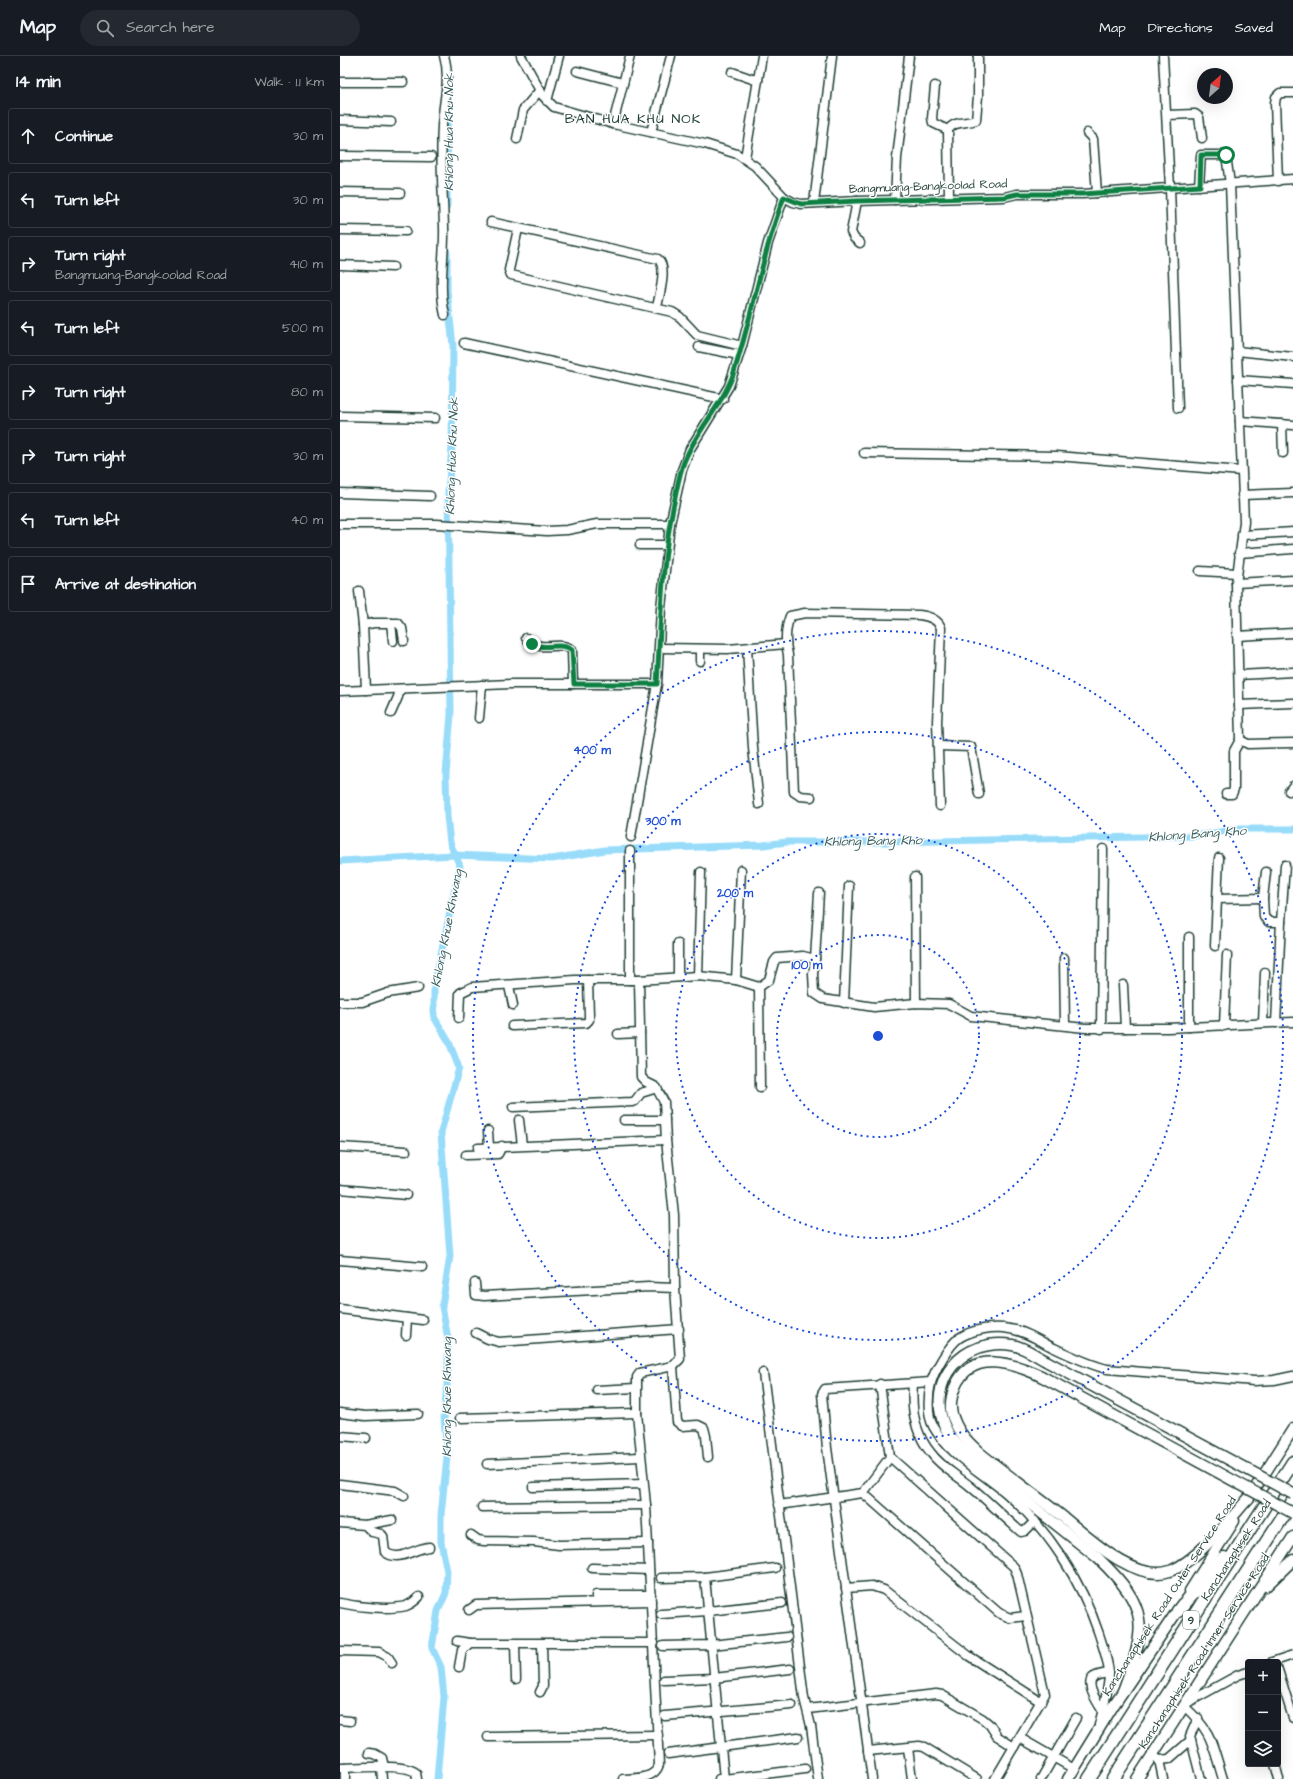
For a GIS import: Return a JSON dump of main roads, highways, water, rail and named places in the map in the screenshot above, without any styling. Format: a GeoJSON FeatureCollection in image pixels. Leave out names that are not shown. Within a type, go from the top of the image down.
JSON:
{"type":"FeatureCollection","features":[{"type":"Feature","properties":{"kind":"highway","name":"Kanchanaphisek Road"},"geometry":{"type":"LineString","coordinates":[[1089,1779],[1293,1462]]}},
{"type":"Feature","properties":{"kind":"highway","name":"Kanchanaphisek Road"},"geometry":{"type":"LineString","coordinates":[[1113,1779],[1293,1501]]}},
{"type":"Feature","properties":{"kind":"highway"},"geometry":{"type":"LineString","coordinates":[[1178,1611],[1218,1565],[1242,1542]]}},
{"type":"Feature","properties":{"kind":"main road"},"geometry":{"type":"LineString","coordinates":[[1123,1691],[1133,1664],[1140,1632],[1138,1611],[1128,1590],[1098,1558],[968,1455],[952,1439],[945,1429],[939,1408],[941,1387],[954,1363],[975,1349],[991,1344],[1012,1345],[1025,1349],[1293,1494]]}},
{"type":"Feature","properties":{"kind":"main road"},"geometry":{"type":"LineString","coordinates":[[1248,1499],[1194,1555],[1182,1564],[1170,1571],[1156,1573],[1142,1570],[1121,1560],[1098,1546],[980,1454],[964,1437],[953,1419],[952,1402],[956,1385],[960,1378],[986,1362],[1008,1363],[1022,1367],[1293,1513]]}},
{"type":"Feature","properties":{"kind":"main road","name":"Kanchanaphisek Road Outer Service Road"},"geometry":{"type":"LineString","coordinates":[[1068,1779],[1123,1691],[1178,1611],[1293,1429]]}},
{"type":"Feature","properties":{"kind":"main road","name":"Kanchanaphisek Road Inner Service Road"},"geometry":{"type":"LineString","coordinates":[[1137,1779],[1156,1757],[1185,1705],[1293,1537]]}},
{"type":"Feature","properties":{"kind":"main road"},"geometry":{"type":"LineString","coordinates":[[1251,1601],[1293,1560]]}},
{"type":"Feature","properties":{"kind":"waterway","name":"Khlong Hua Khu Nok"},"geometry":{"type":"LineString","coordinates":[[447,206],[448,96]]}},
{"type":"Feature","properties":{"kind":"waterway","name":"Khlong Khue Khwang"},"geometry":{"type":"LineString","coordinates":[[437,1779],[444,1697],[441,1667],[432,1648],[438,1611],[446,1593],[447,1571],[441,1542],[441,1515],[447,1457],[444,1416],[448,1375],[448,1339],[442,1306],[450,1256],[441,1132],[459,1068],[449,1042],[434,1017],[434,986],[460,866],[450,843],[447,816],[446,774],[451,714],[448,492],[452,447],[453,346],[447,291],[447,252]]}},
{"type":"Feature","properties":{"kind":"waterway","name":"Khlong Bang Kho"},"geometry":{"type":"LineString","coordinates":[[340,861],[454,855],[552,859],[605,850],[763,845],[787,842],[887,842],[1194,836],[1240,829],[1293,829]]}},
{"type":"Feature","properties":{"kind":"district","name":"BAN HUA KHU NOK"},"geometry":{"type":"Point","coordinates":[633,118]}}]}
